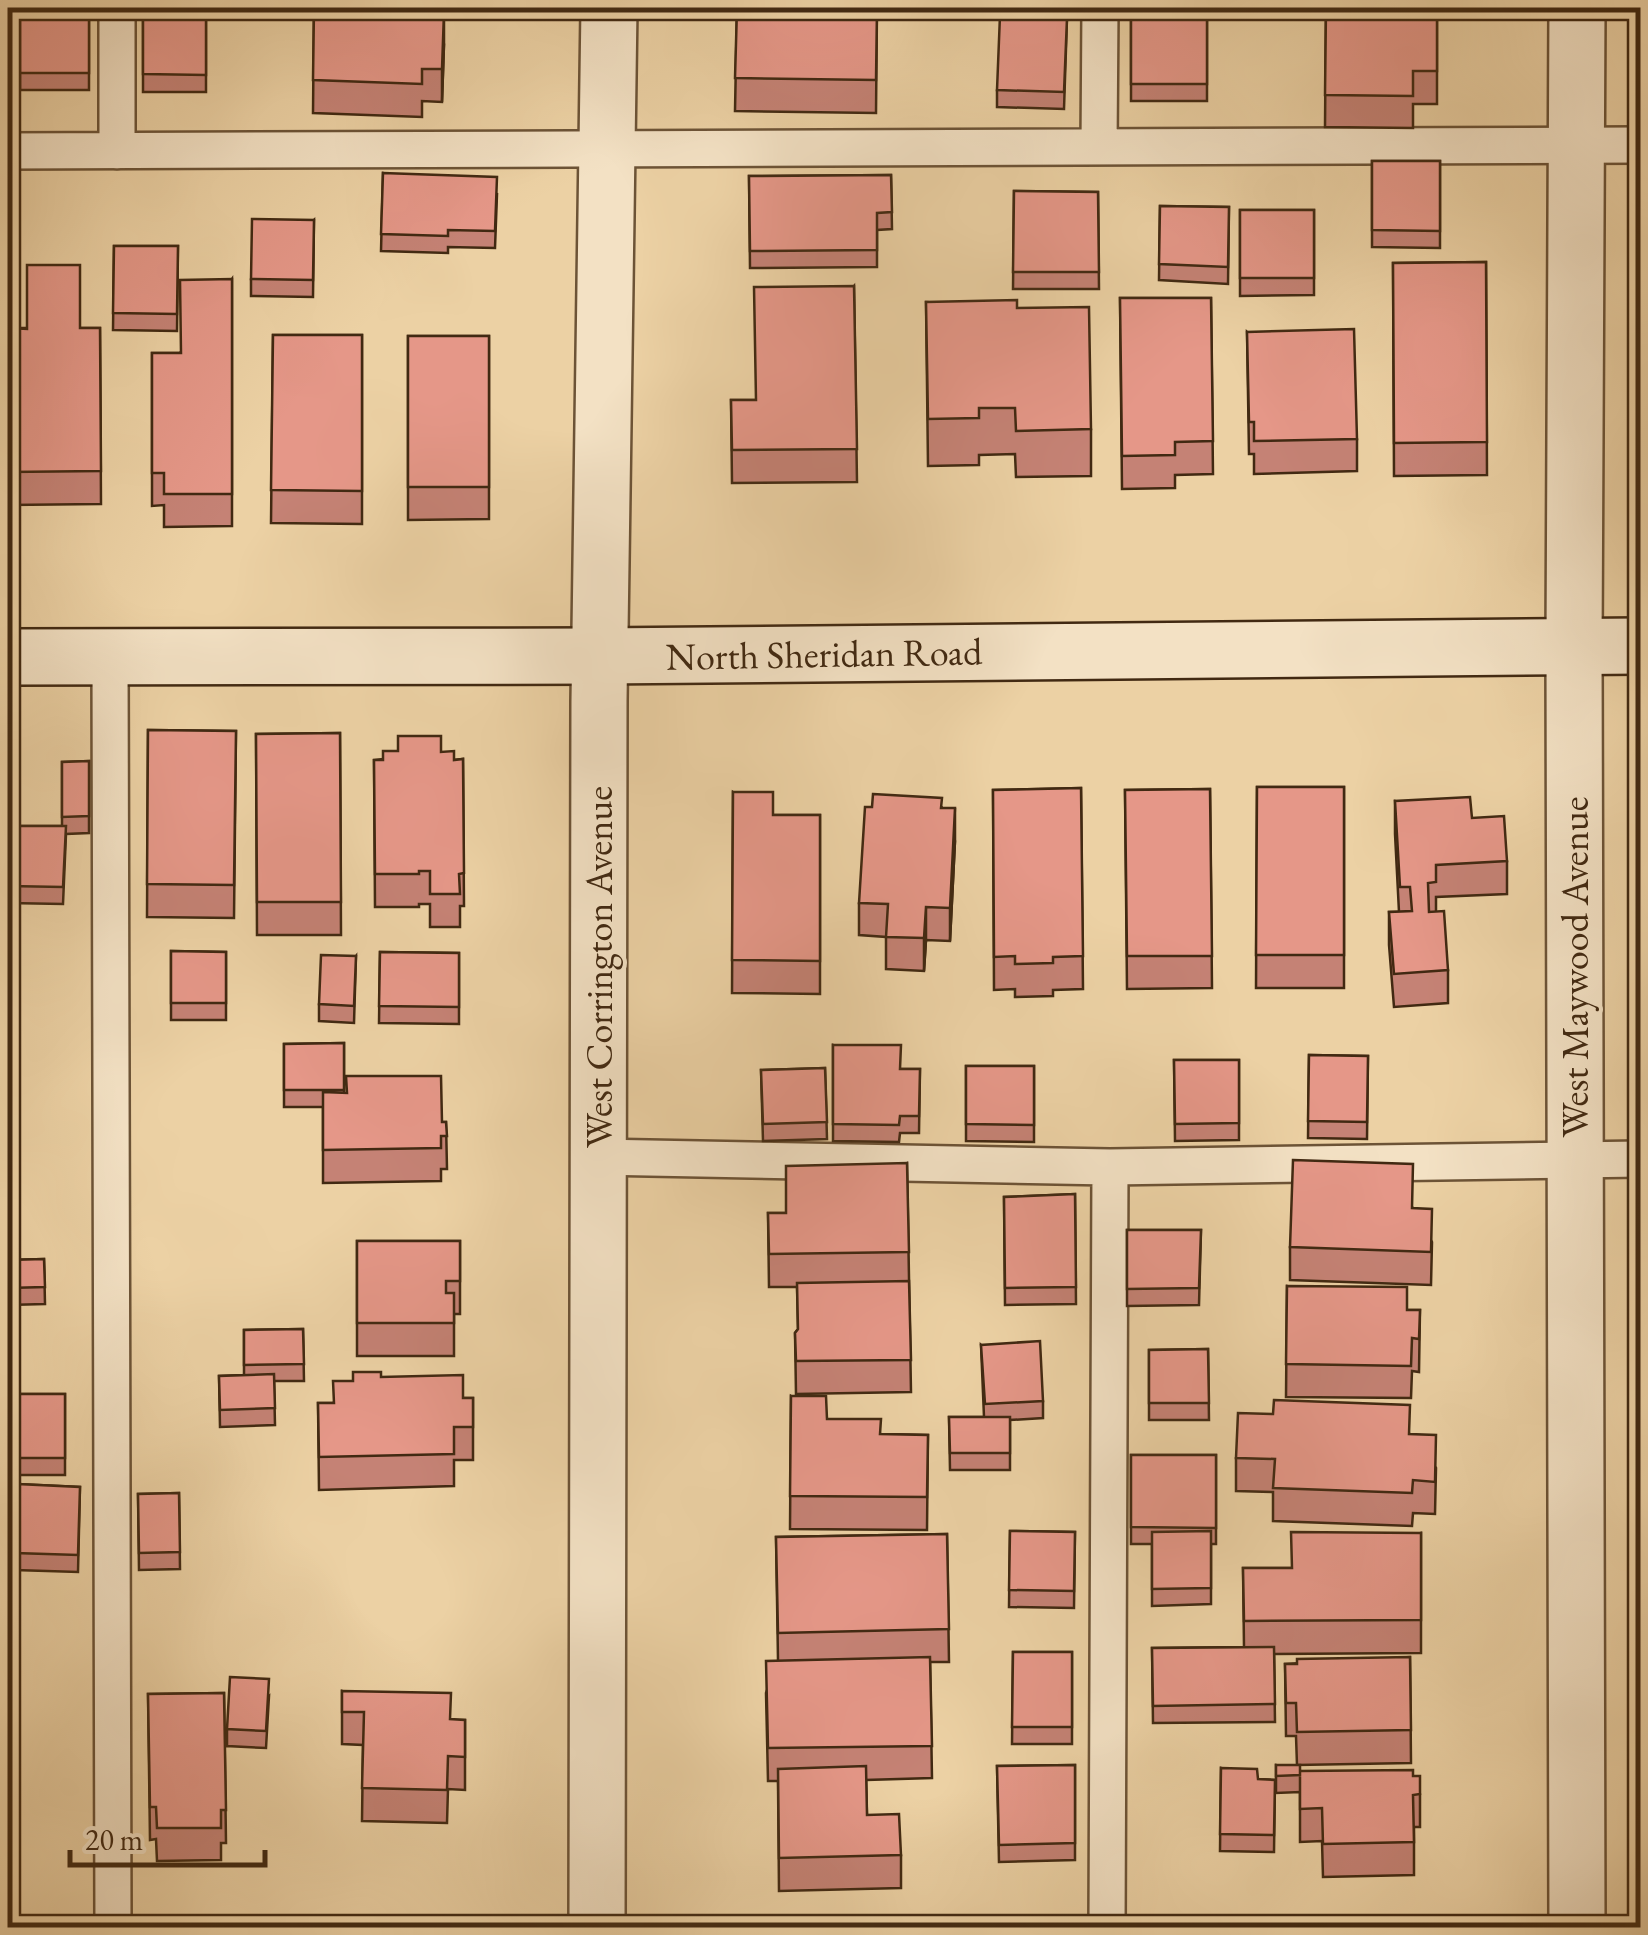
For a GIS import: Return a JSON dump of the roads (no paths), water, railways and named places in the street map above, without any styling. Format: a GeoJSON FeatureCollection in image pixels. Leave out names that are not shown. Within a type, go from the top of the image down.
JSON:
{"type":"FeatureCollection","features":[{"type":"Feature","properties":{"kind":"street","name":"West Corrington Avenue"},"geometry":{"type":"LineString","coordinates":[[596,1928],[599,656],[608,8]]}},
{"type":"Feature","properties":{"kind":"street","name":"West Maywood Avenue"},"geometry":{"type":"LineString","coordinates":[[1576,8],[1576,1928]]}},
{"type":"Feature","properties":{"kind":"street","name":"North Sheridan Road"},"geometry":{"type":"LineString","coordinates":[[8,657],[1640,646]]}},
{"type":"Feature","properties":{"kind":"lane"},"geometry":{"type":"LineString","coordinates":[[117,8],[117,151]]}},
{"type":"Feature","properties":{"kind":"lane"},"geometry":{"type":"LineString","coordinates":[[1099,147],[1100,8]]}},
{"type":"Feature","properties":{"kind":"lane"},"geometry":{"type":"LineString","coordinates":[[8,151],[1640,145]]}},
{"type":"Feature","properties":{"kind":"lane"},"geometry":{"type":"LineString","coordinates":[[110,656],[113,1928]]}},
{"type":"Feature","properties":{"kind":"lane"},"geometry":{"type":"LineString","coordinates":[[598,1156],[1110,1167],[1640,1159]]}},
{"type":"Feature","properties":{"kind":"lane"},"geometry":{"type":"LineString","coordinates":[[1107,1928],[1110,1167]]}}]}
